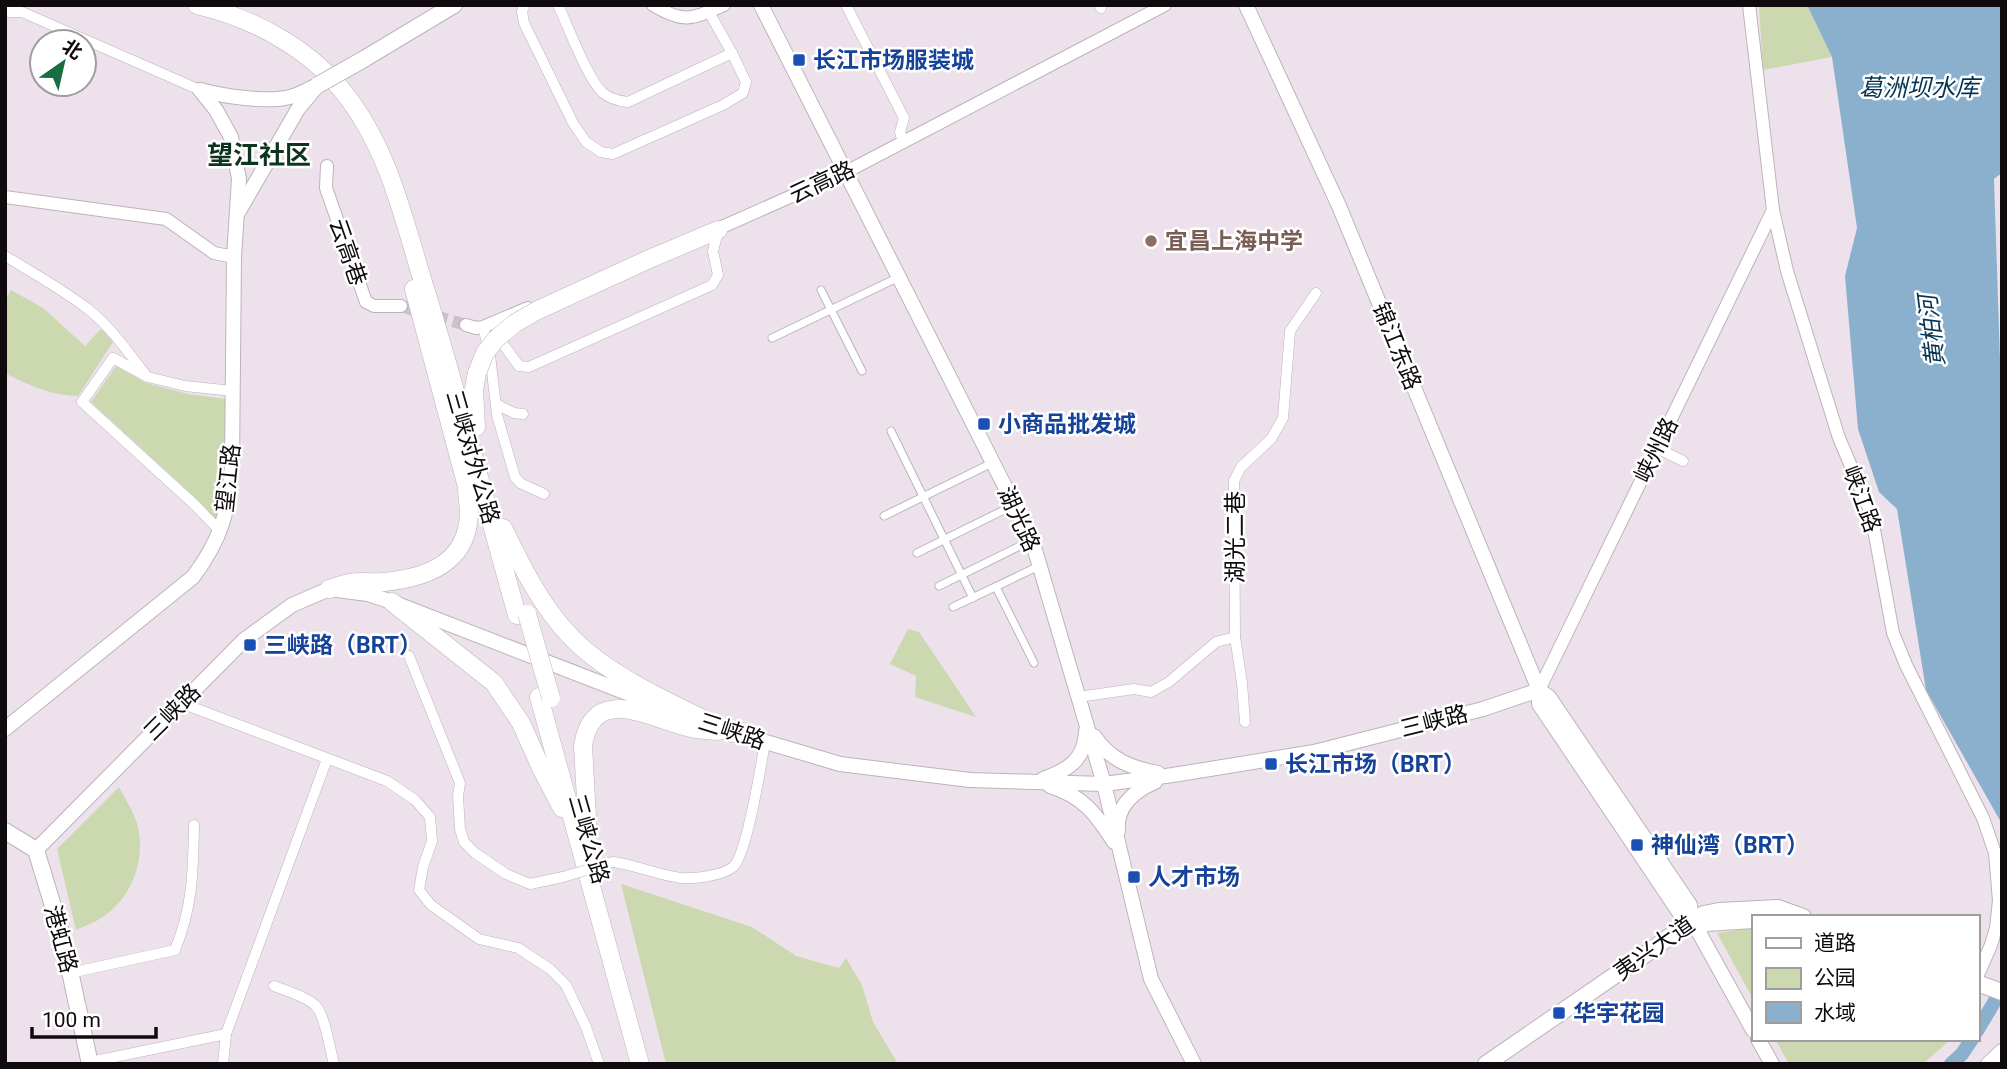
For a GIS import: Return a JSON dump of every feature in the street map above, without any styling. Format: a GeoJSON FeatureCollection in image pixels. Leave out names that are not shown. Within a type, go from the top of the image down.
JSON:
{"type":"FeatureCollection","features":[{"type":"Feature","properties":{"kind":"highway"},"geometry":{"type":"LineString","coordinates":[[197,5],[256,25],[293,46],[321,68],[342,90],[380,152],[435,305]]}},
{"type":"Feature","properties":{"kind":"highway"},"geometry":{"type":"LineString","coordinates":[[238,5],[307,41],[334,66],[362,99],[383,131],[410,198],[435,305]]}},
{"type":"Feature","properties":{"kind":"highway"},"geometry":{"type":"LineString","coordinates":[[476,427],[474,389],[477,373],[485,353],[496,338],[536,311],[718,230]]}},
{"type":"Feature","properties":{"kind":"highway"},"geometry":{"type":"LineString","coordinates":[[329,590],[351,583],[382,583],[428,574],[451,559],[464,538],[467,527],[467,487],[414,292],[414,252]]}},
{"type":"Feature","properties":{"kind":"highway","name":"三峡对外公路"},"geometry":{"type":"LineString","coordinates":[[435,305],[476,427],[503,528],[522,615]]}},
{"type":"Feature","properties":{"kind":"highway","name":"三峡对外公路"},"geometry":{"type":"LineString","coordinates":[[435,305],[522,615]]}},
{"type":"Feature","properties":{"kind":"highway"},"geometry":{"type":"LineString","coordinates":[[503,528],[540,596],[577,643],[644,689],[732,733]]}},
{"type":"Feature","properties":{"kind":"highway"},"geometry":{"type":"LineString","coordinates":[[392,602],[494,683],[521,723],[542,770],[582,835]]}},
{"type":"Feature","properties":{"kind":"highway","name":"三峡公路"},"geometry":{"type":"LineString","coordinates":[[522,615],[582,835],[640,1064]]}},
{"type":"Feature","properties":{"kind":"highway"},"geometry":{"type":"LineString","coordinates":[[582,835],[583,746],[591,723],[602,713],[621,708],[691,728],[732,733]]}},
{"type":"Feature","properties":{"kind":"highway","name":"三峡公路"},"geometry":{"type":"LineString","coordinates":[[582,835],[652,1064]]}},
{"type":"Feature","properties":{"kind":"main road"},"geometry":{"type":"LineString","coordinates":[[200,90],[223,96],[289,97],[318,85],[454,5]]}},
{"type":"Feature","properties":{"kind":"main road","name":"湖光路"},"geometry":{"type":"LineString","coordinates":[[761,5],[1032,540],[1104,784],[1152,979],[1194,1064]]}},
{"type":"Feature","properties":{"kind":"main road","name":"锦江东路"},"geometry":{"type":"LineString","coordinates":[[1246,5],[1339,206],[1539,690]]}},
{"type":"Feature","properties":{"kind":"main road"},"geometry":{"type":"LineString","coordinates":[[238,214],[299,109],[318,85]]}},
{"type":"Feature","properties":{"kind":"main road","name":"望江路"},"geometry":{"type":"LineString","coordinates":[[5,729],[193,577],[221,532],[230,498],[234,257],[239,179],[231,137],[216,110],[200,90]]}},
{"type":"Feature","properties":{"kind":"main road"},"geometry":{"type":"LineString","coordinates":[[216,110],[223,96]]}},
{"type":"Feature","properties":{"kind":"main road","name":"三峡路"},"geometry":{"type":"LineString","coordinates":[[36,850],[244,640],[292,605],[329,590],[368,594],[392,602],[732,733],[765,743],[840,764],[970,780],[1104,784],[1173,775],[1314,752],[1483,709],[1539,690]]}},
{"type":"Feature","properties":{"kind":"main road"},"geometry":{"type":"LineString","coordinates":[[1539,690],[1549,697],[1690,905],[1695,924],[1752,1028]]}},
{"type":"Feature","properties":{"kind":"main road"},"geometry":{"type":"LineString","coordinates":[[1086,723],[1102,748],[1119,762],[1140,770],[1173,775]]}},
{"type":"Feature","properties":{"kind":"main road"},"geometry":{"type":"LineString","coordinates":[[1035,782],[1059,773],[1077,761],[1086,745],[1086,723]]}},
{"type":"Feature","properties":{"kind":"main road"},"geometry":{"type":"LineString","coordinates":[[1120,851],[1117,824],[1125,803],[1142,788],[1173,775]]}},
{"type":"Feature","properties":{"kind":"main road"},"geometry":{"type":"LineString","coordinates":[[1035,782],[1065,790],[1084,802],[1100,820],[1120,851]]}},
{"type":"Feature","properties":{"kind":"main road"},"geometry":{"type":"LineString","coordinates":[[5,831],[36,850]]}},
{"type":"Feature","properties":{"kind":"main road","name":"港虹路"},"geometry":{"type":"LineString","coordinates":[[36,850],[63,939],[90,1063]]}},
{"type":"Feature","properties":{"kind":"main road","name":"夷兴大道"},"geometry":{"type":"LineString","coordinates":[[1500,1064],[1695,924],[1704,914],[1777,908],[1797,915]]}},
{"type":"Feature","properties":{"kind":"main road","name":"夷兴大道"},"geometry":{"type":"LineString","coordinates":[[1486,1064],[1695,924],[1752,920]]}},
{"type":"Feature","properties":{"kind":"main road"},"geometry":{"type":"LineString","coordinates":[[1979,984],[2002,992]]}},
{"type":"Feature","properties":{"kind":"main road"},"geometry":{"type":"LineString","coordinates":[[1979,994],[2002,1002]]}},
{"type":"Feature","properties":{"kind":"main road"},"geometry":{"type":"LineString","coordinates":[[1759,1041],[1772,1064]]}},
{"type":"Feature","properties":{"kind":"main road"},"geometry":{"type":"LineString","coordinates":[[1988,1064],[2002,1051]]}},
{"type":"Feature","properties":{"kind":"street"},"geometry":{"type":"LineString","coordinates":[[525,5],[522,11],[524,23],[573,123],[586,142],[601,152],[612,154],[723,105],[743,93],[746,82],[709,12]]}},
{"type":"Feature","properties":{"kind":"street"},"geometry":{"type":"LineString","coordinates":[[558,5],[593,80],[603,93],[618,101],[628,102],[732,53]]}},
{"type":"Feature","properties":{"kind":"street"},"geometry":{"type":"LineString","coordinates":[[653,5],[684,19],[724,5]]}},
{"type":"Feature","properties":{"kind":"street"},"geometry":{"type":"LineString","coordinates":[[846,5],[904,118],[900,132],[903,142]]}},
{"type":"Feature","properties":{"kind":"street","name":"云高路"},"geometry":{"type":"LineString","coordinates":[[483,327],[699,234],[718,230],[846,172],[1165,5]]}},
{"type":"Feature","properties":{"kind":"street","name":"峡江路"},"geometry":{"type":"LineString","coordinates":[[1749,5],[1773,210],[1790,282],[1839,438],[1871,513],[1894,633],[1906,665],[1983,818],[1995,853],[1999,901],[1996,928],[1979,972]]}},
{"type":"Feature","properties":{"kind":"street"},"geometry":{"type":"LineString","coordinates":[[5,12],[22,12],[200,90]]}},
{"type":"Feature","properties":{"kind":"street","name":"云高巷"},"geometry":{"type":"LineString","coordinates":[[327,166],[326,188],[366,302],[374,306],[401,306]]}},
{"type":"Feature","properties":{"kind":"street"},"geometry":{"type":"LineString","coordinates":[[5,197],[166,219],[214,253],[234,257]]}},
{"type":"Feature","properties":{"kind":"street","name":"峡州路"},"geometry":{"type":"LineString","coordinates":[[1539,690],[1773,210]]}},
{"type":"Feature","properties":{"kind":"street"},"geometry":{"type":"LineString","coordinates":[[503,344],[519,366],[529,367],[712,285],[718,275],[713,251],[718,230]]}},
{"type":"Feature","properties":{"kind":"street"},"geometry":{"type":"LineString","coordinates":[[5,256],[90,310],[148,377]]}},
{"type":"Feature","properties":{"kind":"street"},"geometry":{"type":"LineString","coordinates":[[772,338],[899,277]]}},
{"type":"Feature","properties":{"kind":"street"},"geometry":{"type":"LineString","coordinates":[[821,290],[862,371]]}},
{"type":"Feature","properties":{"kind":"street","name":"湖光二巷"},"geometry":{"type":"LineString","coordinates":[[1245,722],[1235,638],[1234,481],[1241,467],[1271,439],[1283,418],[1290,331],[1316,293]]}},
{"type":"Feature","properties":{"kind":"street"},"geometry":{"type":"LineString","coordinates":[[466,325],[483,327],[490,355],[497,415],[517,480],[544,494]]}},
{"type":"Feature","properties":{"kind":"street"},"geometry":{"type":"LineString","coordinates":[[221,532],[82,402],[113,358],[148,377],[185,386],[233,391]]}},
{"type":"Feature","properties":{"kind":"street"},"geometry":{"type":"LineString","coordinates":[[496,404],[514,413],[523,414]]}},
{"type":"Feature","properties":{"kind":"street"},"geometry":{"type":"LineString","coordinates":[[891,430],[973,598]]}},
{"type":"Feature","properties":{"kind":"street"},"geometry":{"type":"LineString","coordinates":[[1657,448],[1683,461]]}},
{"type":"Feature","properties":{"kind":"street"},"geometry":{"type":"LineString","coordinates":[[884,516],[992,463]]}},
{"type":"Feature","properties":{"kind":"street"},"geometry":{"type":"LineString","coordinates":[[917,553],[1014,506]]}},
{"type":"Feature","properties":{"kind":"street"},"geometry":{"type":"LineString","coordinates":[[939,586],[1032,540]]}},
{"type":"Feature","properties":{"kind":"street"},"geometry":{"type":"LineString","coordinates":[[953,607],[1039,566]]}},
{"type":"Feature","properties":{"kind":"street"},"geometry":{"type":"LineString","coordinates":[[996,587],[1034,663]]}},
{"type":"Feature","properties":{"kind":"street"},"geometry":{"type":"LineString","coordinates":[[1078,697],[1134,690],[1151,692],[1169,682],[1216,642],[1235,638]]}},
{"type":"Feature","properties":{"kind":"street"},"geometry":{"type":"LineString","coordinates":[[409,656],[460,783],[460,829],[464,842],[506,874],[530,884],[613,862],[681,878],[708,877],[733,867],[746,833],[765,743]]}},
{"type":"Feature","properties":{"kind":"street"},"geometry":{"type":"LineString","coordinates":[[181,703],[387,781],[415,800],[430,817],[432,841],[419,890],[431,905],[479,939],[518,948],[550,969],[566,985],[600,1064]]}},
{"type":"Feature","properties":{"kind":"street"},"geometry":{"type":"LineString","coordinates":[[223,1064],[226,1034],[327,759]]}},
{"type":"Feature","properties":{"kind":"street"},"geometry":{"type":"LineString","coordinates":[[70,973],[175,950],[191,897],[194,825]]}},
{"type":"Feature","properties":{"kind":"street"},"geometry":{"type":"LineString","coordinates":[[274,986],[316,1005],[334,1064]]}},
{"type":"Feature","properties":{"kind":"street"},"geometry":{"type":"LineString","coordinates":[[90,1063],[226,1034]]}},
{"type":"Feature","properties":{"kind":"green space"},"geometry":{"type":"Polygon","coordinates":[[[1759,5],[1807,5],[1832,57],[1763,70],[1759,5]]]}},
{"type":"Feature","properties":{"kind":"green space"},"geometry":{"type":"Polygon","coordinates":[[[11,290],[43,308],[85,346],[101,329],[113,342],[78,396],[40,389],[5,373],[5,300],[11,290]]]}},
{"type":"Feature","properties":{"kind":"green space"},"geometry":{"type":"Polygon","coordinates":[[[116,366],[146,383],[188,394],[226,399],[220,524],[201,503],[91,402],[116,366]]]}},
{"type":"Feature","properties":{"kind":"green space"},"geometry":{"type":"Polygon","coordinates":[[[908,629],[919,632],[976,717],[915,697],[916,676],[890,664],[908,629]]]}},
{"type":"Feature","properties":{"kind":"green space"},"geometry":{"type":"Polygon","coordinates":[[[119,787],[138,826],[140,844],[137,869],[120,902],[98,920],[76,930],[57,849],[119,787]]]}},
{"type":"Feature","properties":{"kind":"green space"},"geometry":{"type":"Polygon","coordinates":[[[621,884],[752,927],[796,956],[839,968],[846,958],[862,985],[873,1022],[898,1064],[666,1064],[621,884]]]}},
{"type":"Feature","properties":{"kind":"green space"},"geometry":{"type":"Polygon","coordinates":[[[1752,928],[1752,997],[1717,933],[1752,928]]]}},
{"type":"Feature","properties":{"kind":"green space"},"geometry":{"type":"Polygon","coordinates":[[[1776,1041],[1949,1041],[1923,1064],[1789,1064],[1776,1041]]]}},
{"type":"Feature","properties":{"kind":"water","name":"葛洲坝水库"},"geometry":{"type":"Polygon","coordinates":[[[1807,5],[2002,5],[2002,173],[1994,179],[2002,372],[2002,824],[1926,690],[1897,509],[1879,492],[1858,429],[1845,276],[1857,228],[1832,57],[1807,5]]]}},
{"type":"Feature","properties":{"kind":"waterway"},"geometry":{"type":"LineString","coordinates":[[1979,1028],[2002,989]]}},
{"type":"Feature","properties":{"kind":"waterway"},"geometry":{"type":"LineString","coordinates":[[1951,1064],[1971,1041]]}},
{"type":"Feature","properties":{"kind":"tunnel"},"geometry":{"type":"LineString","coordinates":[[401,306],[466,325]]}},
{"type":"Feature","properties":{"kind":"place","name":"长江市场服装城"},"geometry":{"type":"Point","coordinates":[799,60]}},
{"type":"Feature","properties":{"kind":"place","name":"宜昌上海中学"},"geometry":{"type":"Point","coordinates":[1151,241]}},
{"type":"Feature","properties":{"kind":"place","name":"小商品批发城"},"geometry":{"type":"Point","coordinates":[984,424]}},
{"type":"Feature","properties":{"kind":"place","name":"三峡路（BRT）"},"geometry":{"type":"Point","coordinates":[250,645]}},
{"type":"Feature","properties":{"kind":"place","name":"长江市场（BRT）"},"geometry":{"type":"Point","coordinates":[1271,764]}},
{"type":"Feature","properties":{"kind":"place","name":"神仙湾（BRT）"},"geometry":{"type":"Point","coordinates":[1637,845]}},
{"type":"Feature","properties":{"kind":"place","name":"人才市场"},"geometry":{"type":"Point","coordinates":[1134,877]}},
{"type":"Feature","properties":{"kind":"place","name":"华宇花园"},"geometry":{"type":"Point","coordinates":[1559,1013]}},
{"type":"Feature","properties":{"kind":"district","name":"望江社区"},"geometry":{"type":"Point","coordinates":[259,155]}},
{"type":"Feature","properties":{"kind":"water label","name":"黄柏河"},"geometry":{"type":"Point","coordinates":[1932,331]}}]}
